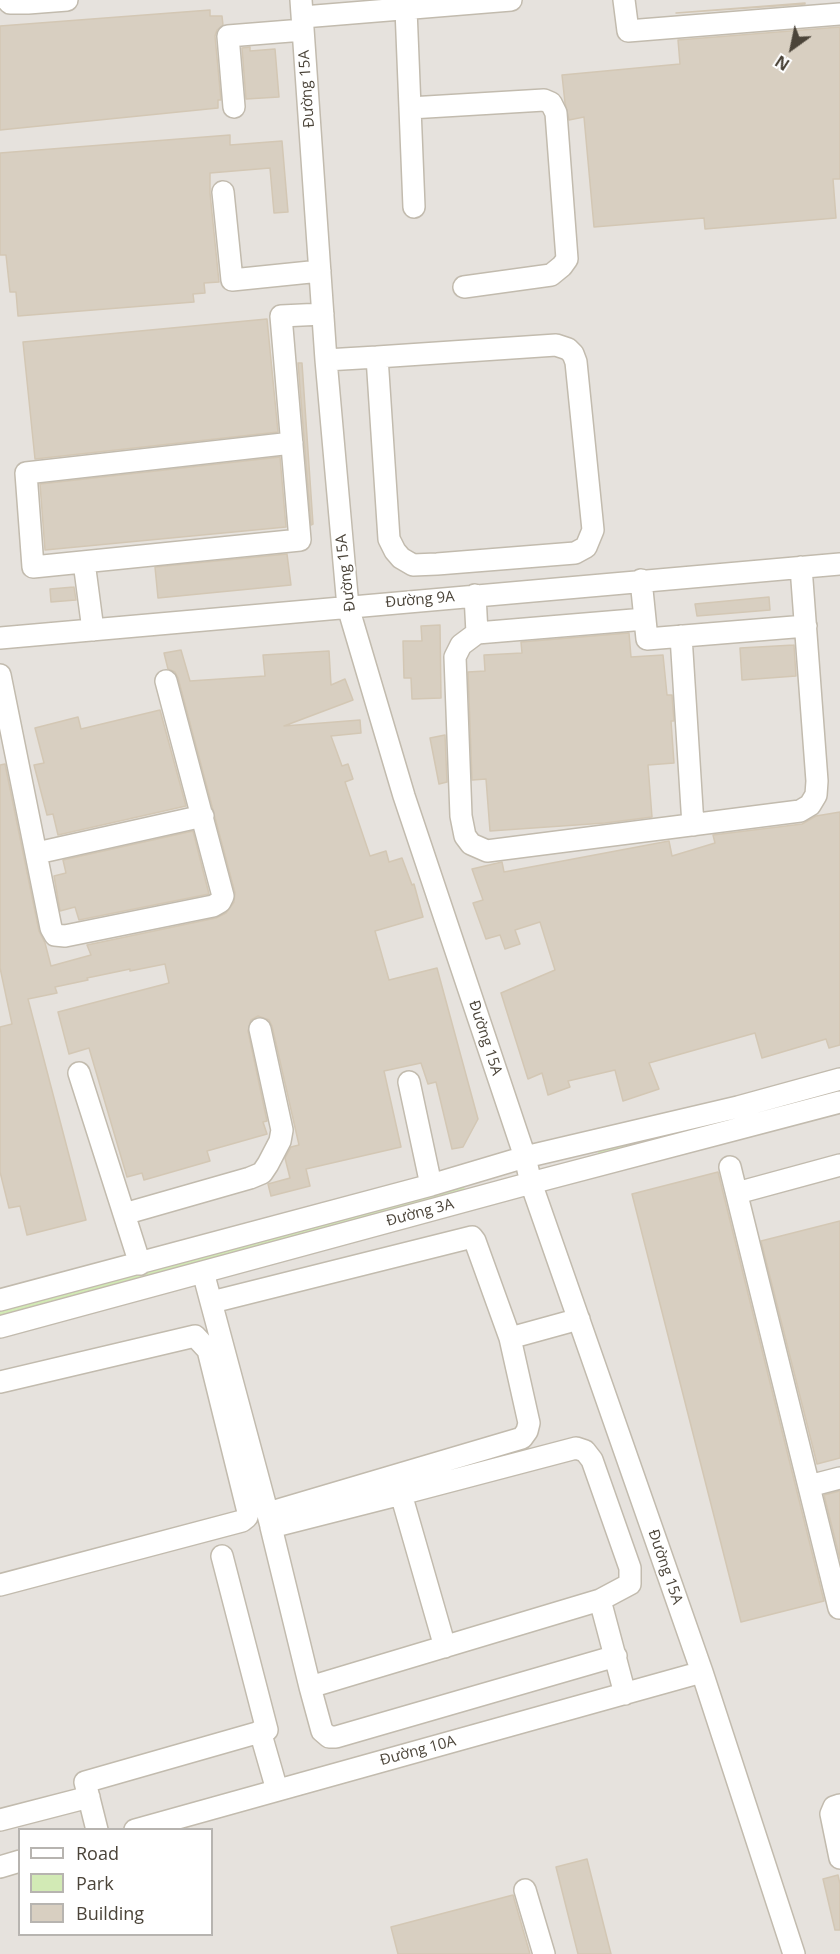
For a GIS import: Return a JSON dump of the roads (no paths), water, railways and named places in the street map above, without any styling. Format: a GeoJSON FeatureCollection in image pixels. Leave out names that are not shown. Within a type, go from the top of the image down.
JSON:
{"type":"FeatureCollection","features":[{"type":"Feature","properties":{"kind":"street"},"geometry":{"type":"LineString","coordinates":[[7,0],[10,3],[67,0]]}},
{"type":"Feature","properties":{"kind":"street"},"geometry":{"type":"LineString","coordinates":[[234,107],[228,36],[302,16],[371,6],[406,9],[511,0]]}},
{"type":"Feature","properties":{"kind":"street"},"geometry":{"type":"LineString","coordinates":[[624,0],[628,31],[827,10]]}},
{"type":"Feature","properties":{"kind":"street"},"geometry":{"type":"LineString","coordinates":[[406,9],[414,207]]}},
{"type":"Feature","properties":{"kind":"street","name":"Đường 15A"},"geometry":{"type":"LineString","coordinates":[[302,16],[322,314],[348,607],[404,796],[525,1157],[531,1183],[702,1672],[794,1954]]}},
{"type":"Feature","properties":{"kind":"street"},"geometry":{"type":"LineString","coordinates":[[410,108],[544,100],[551,103],[556,113],[567,259],[551,274],[464,287]]}},
{"type":"Feature","properties":{"kind":"street"},"geometry":{"type":"LineString","coordinates":[[223,192],[232,280],[320,271]]}},
{"type":"Feature","properties":{"kind":"street"},"geometry":{"type":"LineString","coordinates":[[292,443],[26,473],[33,567],[300,540],[292,443],[281,316],[322,314]]}},
{"type":"Feature","properties":{"kind":"street"},"geometry":{"type":"LineString","coordinates":[[326,360],[556,345],[568,349],[576,362],[593,530],[586,547],[575,553],[448,564],[413,565],[401,558],[389,539],[376,357]]}},
{"type":"Feature","properties":{"kind":"street"},"geometry":{"type":"LineString","coordinates":[[84,562],[93,630]]}},
{"type":"Feature","properties":{"kind":"street","name":"Đường 9A"},"geometry":{"type":"LineString","coordinates":[[0,638],[840,564]]}},
{"type":"Feature","properties":{"kind":"street"},"geometry":{"type":"LineString","coordinates":[[645,619],[477,633],[461,645],[455,657],[462,825],[465,836],[471,844],[487,851],[805,809],[813,802],[816,795],[817,781],[801,567]]}},
{"type":"Feature","properties":{"kind":"street"},"geometry":{"type":"LineString","coordinates":[[641,580],[647,639],[806,626]]}},
{"type":"Feature","properties":{"kind":"street"},"geometry":{"type":"LineString","coordinates":[[475,595],[477,633]]}},
{"type":"Feature","properties":{"kind":"street"},"geometry":{"type":"LineString","coordinates":[[681,636],[693,825]]}},
{"type":"Feature","properties":{"kind":"street"},"geometry":{"type":"LineString","coordinates":[[0,675],[51,928],[56,935],[65,936],[213,906],[220,902],[223,896],[166,681]]}},
{"type":"Feature","properties":{"kind":"street"},"geometry":{"type":"LineString","coordinates":[[37,852],[202,816]]}},
{"type":"Feature","properties":{"kind":"street"},"geometry":{"type":"LineString","coordinates":[[124,1214],[250,1178],[261,1173],[268,1164],[280,1141],[282,1130],[260,1029]]}},
{"type":"Feature","properties":{"kind":"street"},"geometry":{"type":"LineString","coordinates":[[79,1073],[140,1264]]}},
{"type":"Feature","properties":{"kind":"street","name":"Đường 3A"},"geometry":{"type":"LineString","coordinates":[[0,1300],[431,1185],[525,1157],[738,1107],[840,1079]]}},
{"type":"Feature","properties":{"kind":"street"},"geometry":{"type":"LineString","coordinates":[[410,1082],[431,1185]]}},
{"type":"Feature","properties":{"kind":"street","name":"Đường 3A"},"geometry":{"type":"LineString","coordinates":[[0,1327],[840,1102]]}},
{"type":"Feature","properties":{"kind":"street"},"geometry":{"type":"LineString","coordinates":[[737,1193],[840,1165]]}},
{"type":"Feature","properties":{"kind":"street"},"geometry":{"type":"LineString","coordinates":[[730,1167],[840,1608]]}},
{"type":"Feature","properties":{"kind":"street"},"geometry":{"type":"LineString","coordinates":[[212,1302],[472,1237],[510,1338],[529,1424],[522,1438],[269,1520]]}},
{"type":"Feature","properties":{"kind":"street"},"geometry":{"type":"LineString","coordinates":[[203,1272],[269,1520],[310,1687],[322,1731],[328,1737],[336,1737],[616,1656]]}},
{"type":"Feature","properties":{"kind":"street"},"geometry":{"type":"LineString","coordinates":[[510,1338],[579,1319]]}},
{"type":"Feature","properties":{"kind":"street"},"geometry":{"type":"LineString","coordinates":[[0,1382],[195,1336],[208,1350],[248,1512],[247,1517],[242,1521],[0,1585]]}},
{"type":"Feature","properties":{"kind":"street"},"geometry":{"type":"LineString","coordinates":[[269,1520],[400,1494],[576,1448],[585,1451],[592,1460],[630,1568],[630,1584],[600,1600],[310,1687]]}},
{"type":"Feature","properties":{"kind":"street"},"geometry":{"type":"LineString","coordinates":[[809,1486],[840,1478]]}},
{"type":"Feature","properties":{"kind":"street"},"geometry":{"type":"LineString","coordinates":[[400,1494],[445,1647]]}},
{"type":"Feature","properties":{"kind":"street"},"geometry":{"type":"LineString","coordinates":[[97,1828],[85,1782],[267,1730],[222,1556]]}},
{"type":"Feature","properties":{"kind":"street"},"geometry":{"type":"LineString","coordinates":[[600,1600],[625,1694]]}},
{"type":"Feature","properties":{"kind":"street","name":"Đường 10A"},"geometry":{"type":"LineString","coordinates":[[142,1828],[702,1672]]}},
{"type":"Feature","properties":{"kind":"street"},"geometry":{"type":"LineString","coordinates":[[260,1731],[277,1790]]}},
{"type":"Feature","properties":{"kind":"street"},"geometry":{"type":"LineString","coordinates":[[0,1820],[89,1797]]}},
{"type":"Feature","properties":{"kind":"street"},"geometry":{"type":"LineString","coordinates":[[840,1805],[834,1807],[831,1814],[840,1858]]}},
{"type":"Feature","properties":{"kind":"street"},"geometry":{"type":"LineString","coordinates":[[0,1867],[18,1862]]}},
{"type":"Feature","properties":{"kind":"street"},"geometry":{"type":"LineString","coordinates":[[525,1890],[544,1954]]}}]}
